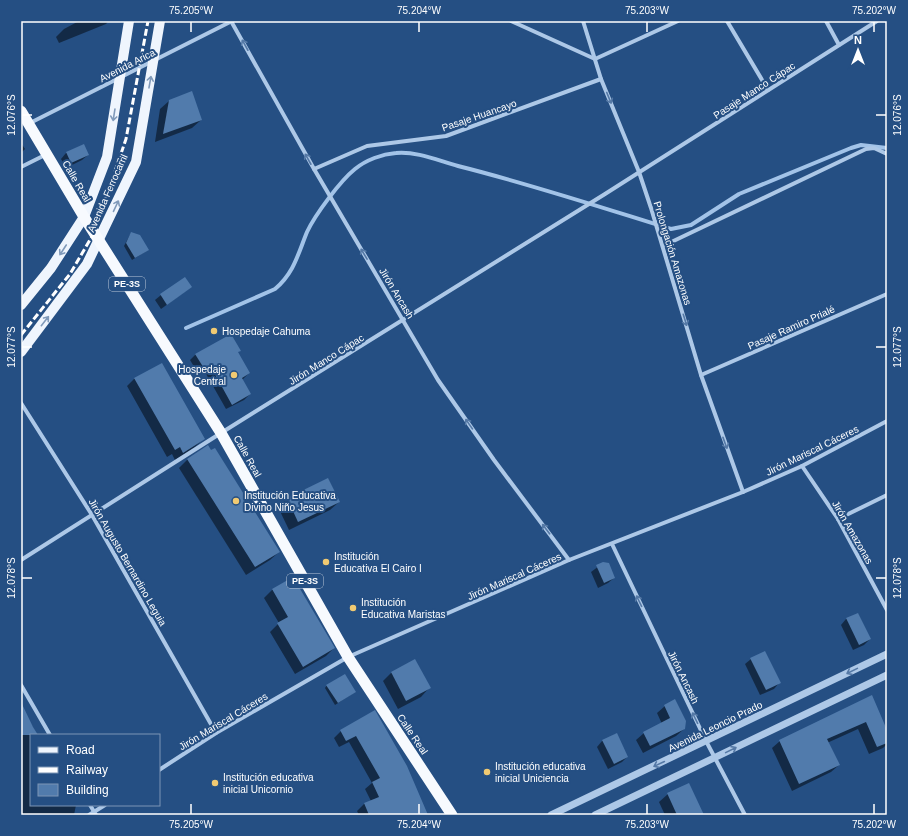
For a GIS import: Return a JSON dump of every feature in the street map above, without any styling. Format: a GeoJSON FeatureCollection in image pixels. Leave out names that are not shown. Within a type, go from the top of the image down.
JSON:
{"type":"FeatureCollection","features":[{"type":"Feature","properties":{"kind":"highway","name":"Calle Real"},"geometry":{"type":"LineString","coordinates":[[21,111],[99,242],[221,433],[348,657],[452,815]]}},
{"type":"Feature","properties":{"kind":"main road","name":"Avenida Ferrocarril"},"geometry":{"type":"LineString","coordinates":[[21,305],[51,268],[84,217],[107,157],[129,21]]}},
{"type":"Feature","properties":{"kind":"main road","name":"Avenida Ferrocarril"},"geometry":{"type":"LineString","coordinates":[[21,352],[87,264],[99,242],[136,162],[160,21]]}},
{"type":"Feature","properties":{"kind":"street","name":"Avenida Arica"},"geometry":{"type":"LineString","coordinates":[[29,124],[231,21]]}},
{"type":"Feature","properties":{"kind":"street","name":"Jirón Ancash"},"geometry":{"type":"LineString","coordinates":[[231,21],[314,169],[438,380],[494,460],[570,560]]}},
{"type":"Feature","properties":{"kind":"street"},"geometry":{"type":"LineString","coordinates":[[511,21],[595,58],[678,21]]}},
{"type":"Feature","properties":{"kind":"street","name":"Prolongación Amazonas"},"geometry":{"type":"LineString","coordinates":[[583,21],[601,79],[639,172],[701,375],[743,492]]}},
{"type":"Feature","properties":{"kind":"street"},"geometry":{"type":"LineString","coordinates":[[727,21],[768,90]]}},
{"type":"Feature","properties":{"kind":"street"},"geometry":{"type":"LineString","coordinates":[[826,21],[839,45]]}},
{"type":"Feature","properties":{"kind":"street","name":"Pasaje Manco Cápac"},"geometry":{"type":"LineString","coordinates":[[639,172],[877,21]]}},
{"type":"Feature","properties":{"kind":"street","name":"Pasaje Huancayo"},"geometry":{"type":"LineString","coordinates":[[314,169],[366,146],[446,136],[601,79]]}},
{"type":"Feature","properties":{"kind":"street"},"geometry":{"type":"LineString","coordinates":[[662,244],[866,149],[874,148],[887,154]]}},
{"type":"Feature","properties":{"kind":"street"},"geometry":{"type":"LineString","coordinates":[[21,167],[47,154]]}},
{"type":"Feature","properties":{"kind":"street","name":"Jirón Manco Cápac"},"geometry":{"type":"LineString","coordinates":[[21,560],[221,433],[639,172]]}},
{"type":"Feature","properties":{"kind":"street","name":"Pasaje Ramiro Prialé"},"geometry":{"type":"LineString","coordinates":[[701,375],[887,294]]}},
{"type":"Feature","properties":{"kind":"street","name":"Jirón Augusto Bernardino Leguia"},"geometry":{"type":"LineString","coordinates":[[21,403],[92,515],[216,733]]}},
{"type":"Feature","properties":{"kind":"street","name":"Jirón Mariscal Cáceres"},"geometry":{"type":"LineString","coordinates":[[160,769],[216,733],[348,657],[570,560],[743,492],[802,466],[887,421]]}},
{"type":"Feature","properties":{"kind":"street","name":"Jirón Amazonas"},"geometry":{"type":"LineString","coordinates":[[802,466],[838,519],[887,610]]}},
{"type":"Feature","properties":{"kind":"street"},"geometry":{"type":"LineString","coordinates":[[838,519],[887,495]]}},
{"type":"Feature","properties":{"kind":"street","name":"Jirón Ancash"},"geometry":{"type":"LineString","coordinates":[[612,544],[706,741],[745,815]]}},
{"type":"Feature","properties":{"kind":"street","name":"Avenida Leoncio Prado"},"geometry":{"type":"LineString","coordinates":[[551,815],[887,654]]}},
{"type":"Feature","properties":{"kind":"street"},"geometry":{"type":"LineString","coordinates":[[595,815],[887,675]]}},
{"type":"Feature","properties":{"kind":"street"},"geometry":{"type":"LineString","coordinates":[[21,685],[49,734]]}},
{"type":"Feature","properties":{"kind":"street"},"geometry":{"type":"LineString","coordinates":[[89,815],[95,813],[104,806]]}},
{"type":"Feature","properties":{"kind":"building"},"geometry":{"type":"Polygon","coordinates":[[[192,91],[202,120],[163,134],[169,100],[192,91]]]}},
{"type":"Feature","properties":{"kind":"building"},"geometry":{"type":"Polygon","coordinates":[[[84,144],[89,155],[71,163],[66,152],[84,144]]]}},
{"type":"Feature","properties":{"kind":"building"},"geometry":{"type":"Polygon","coordinates":[[[131,232],[140,235],[149,250],[135,258],[126,243],[131,232]]]}},
{"type":"Feature","properties":{"kind":"building"},"geometry":{"type":"Polygon","coordinates":[[[185,277],[192,287],[167,305],[160,294],[185,277]]]}},
{"type":"Feature","properties":{"kind":"building"},"geometry":{"type":"Polygon","coordinates":[[[231,334],[241,351],[238,352],[250,373],[242,378],[251,394],[232,405],[211,367],[205,370],[195,354],[231,334]]]}},
{"type":"Feature","properties":{"kind":"building"},"geometry":{"type":"Polygon","coordinates":[[[162,363],[205,439],[183,453],[180,447],[175,450],[134,378],[162,363]]]}},
{"type":"Feature","properties":{"kind":"building"},"geometry":{"type":"Polygon","coordinates":[[[208,445],[211,450],[215,448],[280,552],[255,567],[187,459],[208,445]]]}},
{"type":"Feature","properties":{"kind":"building"},"geometry":{"type":"Polygon","coordinates":[[[328,478],[340,502],[298,522],[287,498],[328,478]]]}},
{"type":"Feature","properties":{"kind":"building"},"geometry":{"type":"Polygon","coordinates":[[[603,562],[609,563],[615,578],[604,583],[596,565],[603,562]]]}},
{"type":"Feature","properties":{"kind":"building"},"geometry":{"type":"Polygon","coordinates":[[[293,577],[335,648],[303,667],[277,623],[288,617],[272,589],[293,577]]]}},
{"type":"Feature","properties":{"kind":"building"},"geometry":{"type":"Polygon","coordinates":[[[858,613],[871,639],[859,645],[846,618],[858,613]]]}},
{"type":"Feature","properties":{"kind":"building"},"geometry":{"type":"Polygon","coordinates":[[[765,651],[781,683],[766,690],[750,658],[765,651]]]}},
{"type":"Feature","properties":{"kind":"building"},"geometry":{"type":"Polygon","coordinates":[[[415,659],[431,688],[406,701],[391,672],[415,659]]]}},
{"type":"Feature","properties":{"kind":"building"},"geometry":{"type":"Polygon","coordinates":[[[345,674],[356,692],[338,703],[326,685],[345,674]]]}},
{"type":"Feature","properties":{"kind":"building"},"geometry":{"type":"Polygon","coordinates":[[[872,695],[887,730],[887,743],[877,747],[866,722],[827,739],[840,765],[799,784],[779,740],[872,695]]]}},
{"type":"Feature","properties":{"kind":"building"},"geometry":{"type":"Polygon","coordinates":[[[675,699],[686,721],[685,729],[650,746],[643,732],[670,718],[664,705],[675,699]]]}},
{"type":"Feature","properties":{"kind":"building"},"geometry":{"type":"Polygon","coordinates":[[[21,702],[37,734],[21,735],[21,702]]]}},
{"type":"Feature","properties":{"kind":"building"},"geometry":{"type":"Polygon","coordinates":[[[375,710],[407,766],[428,815],[369,815],[364,803],[379,797],[372,782],[380,778],[356,736],[346,741],[340,730],[375,710]]]}},
{"type":"Feature","properties":{"kind":"building"},"geometry":{"type":"Polygon","coordinates":[[[617,733],[628,757],[614,764],[602,740],[617,733]]]}},
{"type":"Feature","properties":{"kind":"building"},"geometry":{"type":"Polygon","coordinates":[[[689,783],[704,815],[677,815],[667,793],[689,783]]]}},
{"type":"Feature","properties":{"kind":"waterway"},"geometry":{"type":"LineString","coordinates":[[186,328],[275,289],[291,270],[307,232],[335,190],[349,174],[359,166],[369,160],[385,155],[412,153],[428,157],[538,188],[671,229],[691,225],[739,194],[851,148],[861,145],[887,148]]}},
{"type":"Feature","properties":{"kind":"railway"},"geometry":{"type":"LineString","coordinates":[[21,335],[70,274],[94,233],[126,139],[148,21]]}},
{"type":"Feature","properties":{"kind":"place","name":"Hospedaje Cahuma"},"geometry":{"type":"Point","coordinates":[214,331]}},
{"type":"Feature","properties":{"kind":"place","name":"Hospedaje Central"},"geometry":{"type":"Point","coordinates":[234,375]}},
{"type":"Feature","properties":{"kind":"place","name":"Institución Educativa Divino Niño Jesus"},"geometry":{"type":"Point","coordinates":[236,501]}},
{"type":"Feature","properties":{"kind":"place","name":"Institución Educativa El Cairo I"},"geometry":{"type":"Point","coordinates":[326,562]}},
{"type":"Feature","properties":{"kind":"place","name":"Institución Educativa Maristas"},"geometry":{"type":"Point","coordinates":[353,608]}},
{"type":"Feature","properties":{"kind":"place","name":"Institución educativa inicial Uniciencia"},"geometry":{"type":"Point","coordinates":[487,772]}},
{"type":"Feature","properties":{"kind":"place","name":"Institución educativa inicial Unicornio"},"geometry":{"type":"Point","coordinates":[215,783]}}]}
